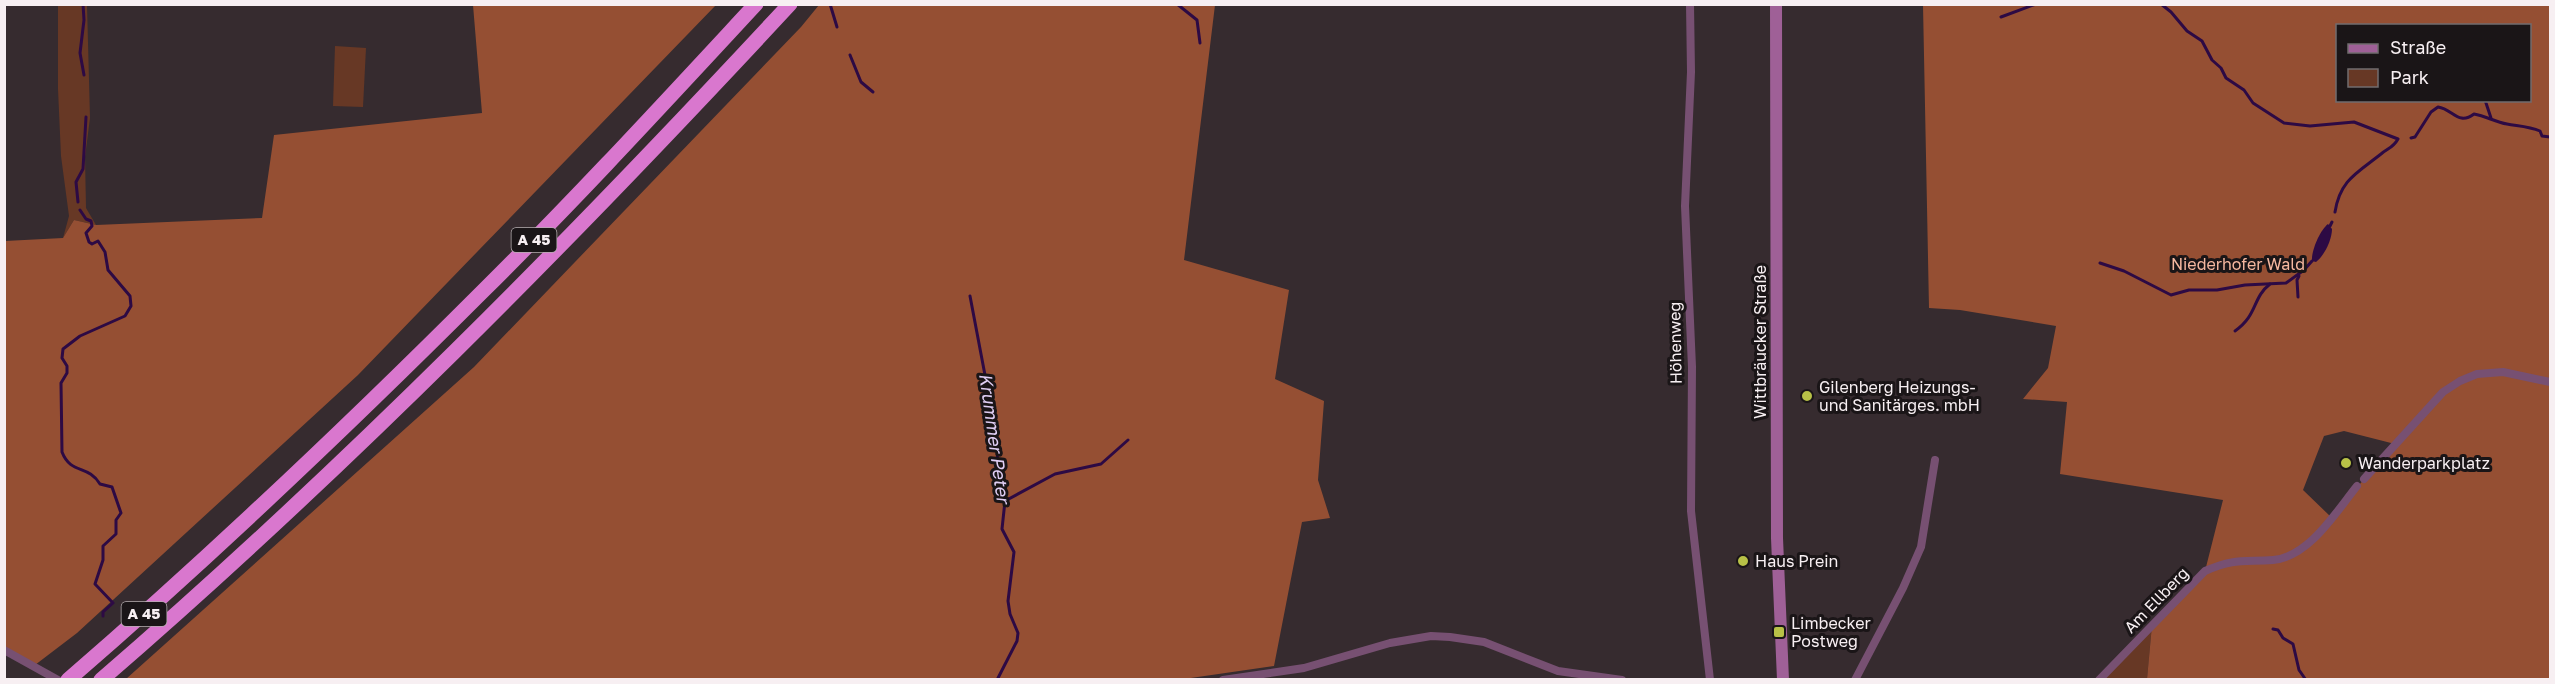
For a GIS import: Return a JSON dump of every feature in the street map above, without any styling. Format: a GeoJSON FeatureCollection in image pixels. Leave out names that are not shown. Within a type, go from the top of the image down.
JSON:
{"type":"FeatureCollection","features":[{"type":"Feature","properties":{"kind":"highway","name":"A 45"},"geometry":{"type":"LineString","coordinates":[[68,680],[219,547],[482,293],[756,4]]}},
{"type":"Feature","properties":{"kind":"highway","name":"A 45"},"geometry":{"type":"LineString","coordinates":[[101,680],[233,562],[414,394],[656,149],[790,4]]}},
{"type":"Feature","properties":{"kind":"main road","name":"Wittbräucker Straße"},"geometry":{"type":"LineString","coordinates":[[1776,4],[1777,538],[1783,680]]}},
{"type":"Feature","properties":{"kind":"street","name":"Höhenweg"},"geometry":{"type":"LineString","coordinates":[[1690,4],[1691,72],[1685,152],[1685,206],[1692,367],[1691,504],[1710,680]]}},
{"type":"Feature","properties":{"kind":"street"},"geometry":{"type":"LineString","coordinates":[[2364,478],[2443,392],[2460,381],[2477,374],[2503,372],[2550,382]]}},
{"type":"Feature","properties":{"kind":"street"},"geometry":{"type":"LineString","coordinates":[[1855,680],[1903,588],[1921,547],[1935,460]]}},
{"type":"Feature","properties":{"kind":"street","name":"Am Ellberg"},"geometry":{"type":"LineString","coordinates":[[2099,680],[2205,571],[2242,559],[2273,560],[2302,550],[2357,486]]}},
{"type":"Feature","properties":{"kind":"street"},"geometry":{"type":"LineString","coordinates":[[1223,680],[1304,668],[1390,643],[1431,636],[1450,636],[1484,642],[1558,671],[1622,680]]}},
{"type":"Feature","properties":{"kind":"street"},"geometry":{"type":"LineString","coordinates":[[4,650],[58,680]]}},
{"type":"Feature","properties":{"kind":"green space"},"geometry":{"type":"Polygon","coordinates":[[[58,5],[87,5],[90,118],[85,157],[86,208],[96,225],[74,220],[63,238],[69,216],[61,156],[58,5]]]}},
{"type":"Feature","properties":{"kind":"green space"},"geometry":{"type":"Polygon","coordinates":[[[473,5],[716,5],[358,375],[77,633],[35,665],[5,649],[5,241],[63,238],[74,220],[96,225],[262,218],[274,135],[482,113],[473,5]]]}},
{"type":"Feature","properties":{"kind":"green space"},"geometry":{"type":"Polygon","coordinates":[[[819,5],[1215,5],[1184,260],[1289,290],[1275,379],[1324,401],[1318,480],[1330,518],[1302,522],[1274,666],[1177,680],[126,679],[474,367],[801,27],[819,5]]]}},
{"type":"Feature","properties":{"kind":"green space","name":"Niederhofer Wald"},"geometry":{"type":"Polygon","coordinates":[[[1923,5],[2550,5],[2550,679],[2147,679],[2152,625],[2205,571],[2223,500],[2060,474],[2067,402],[2023,399],[2048,368],[2056,326],[1960,310],[1929,308],[1923,5]],[[2344,431],[2324,436],[2303,490],[2331,517],[2395,444],[2344,431]]]}},
{"type":"Feature","properties":{"kind":"green space"},"geometry":{"type":"Polygon","coordinates":[[[335,46],[366,48],[363,107],[333,106],[335,46]]]}},
{"type":"Feature","properties":{"kind":"green space"},"geometry":{"type":"Polygon","coordinates":[[[2152,625],[2147,679],[2099,679],[2152,625]]]}},
{"type":"Feature","properties":{"kind":"shaded area"},"geometry":{"type":"Polygon","coordinates":[[[2328,224],[2332,229],[2327,247],[2316,262],[2312,261],[2317,241],[2328,224]]]}},
{"type":"Feature","properties":{"kind":"waterway"},"geometry":{"type":"LineString","coordinates":[[83,4],[84,20],[80,53],[84,75]]}},
{"type":"Feature","properties":{"kind":"waterway"},"geometry":{"type":"LineString","coordinates":[[830,4],[837,27]]}},
{"type":"Feature","properties":{"kind":"waterway"},"geometry":{"type":"LineString","coordinates":[[1177,4],[1197,20],[1200,43]]}},
{"type":"Feature","properties":{"kind":"waterway"},"geometry":{"type":"LineString","coordinates":[[2001,17],[2036,4]]}},
{"type":"Feature","properties":{"kind":"waterway"},"geometry":{"type":"LineString","coordinates":[[2161,4],[2187,31],[2202,41],[2212,60],[2221,68],[2226,78],[2244,90],[2253,103],[2284,123],[2310,126],[2354,122],[2398,139],[2351,178],[2341,192],[2335,212]]}},
{"type":"Feature","properties":{"kind":"waterway"},"geometry":{"type":"LineString","coordinates":[[850,55],[861,82],[873,92]]}},
{"type":"Feature","properties":{"kind":"waterway"},"geometry":{"type":"LineString","coordinates":[[2486,102],[2491,118]]}},
{"type":"Feature","properties":{"kind":"waterway"},"geometry":{"type":"LineString","coordinates":[[2411,138],[2415,137],[2431,112],[2438,107],[2460,118],[2474,114],[2503,123],[2536,129],[2542,136],[2550,137]]}},
{"type":"Feature","properties":{"kind":"waterway"},"geometry":{"type":"LineString","coordinates":[[78,202],[76,182],[83,169],[86,117]]}},
{"type":"Feature","properties":{"kind":"waterway"},"geometry":{"type":"LineString","coordinates":[[80,210],[86,219],[91,221],[92,226],[86,233],[89,242],[92,244],[98,241],[105,252],[108,270],[130,296],[131,306],[125,316],[80,336],[63,349],[62,358],[67,366],[67,373],[61,383],[62,452],[70,464],[90,474],[100,484],[112,487],[121,513],[116,520],[116,534],[103,546],[103,560],[95,584],[113,603],[103,612],[103,616]]}},
{"type":"Feature","properties":{"kind":"waterway"},"geometry":{"type":"LineString","coordinates":[[2330,226],[2332,222]]}},
{"type":"Feature","properties":{"kind":"waterway"},"geometry":{"type":"LineString","coordinates":[[2100,263],[2124,271],[2171,295],[2189,290],[2217,290],[2245,285],[2286,283],[2312,261]]}},
{"type":"Feature","properties":{"kind":"waterway"},"geometry":{"type":"LineString","coordinates":[[2298,297],[2297,280],[2299,276]]}},
{"type":"Feature","properties":{"kind":"waterway"},"geometry":{"type":"LineString","coordinates":[[2235,331],[2248,319],[2260,295],[2270,284]]}},
{"type":"Feature","properties":{"kind":"waterway","name":"Krummer Peter"},"geometry":{"type":"LineString","coordinates":[[970,296],[999,449],[996,463],[1005,501],[1002,529],[1014,552],[1008,601],[1010,614],[1018,633],[1017,641],[997,680]]}},
{"type":"Feature","properties":{"kind":"waterway"},"geometry":{"type":"LineString","coordinates":[[1005,501],[1055,474],[1101,464],[1128,440]]}},
{"type":"Feature","properties":{"kind":"waterway"},"geometry":{"type":"LineString","coordinates":[[2273,629],[2278,630],[2283,638],[2293,644],[2299,670],[2306,680]]}},
{"type":"Feature","properties":{"kind":"place","name":"Gilenberg Heizungs- und Sanitärges. mbH"},"geometry":{"type":"Point","coordinates":[1807,396]}},
{"type":"Feature","properties":{"kind":"place","name":"Wanderparkplatz"},"geometry":{"type":"Point","coordinates":[2346,463]}},
{"type":"Feature","properties":{"kind":"place","name":"Haus Prein"},"geometry":{"type":"Point","coordinates":[1743,561]}},
{"type":"Feature","properties":{"kind":"place","name":"Limbecker Postweg"},"geometry":{"type":"Point","coordinates":[1779,632]}}]}
